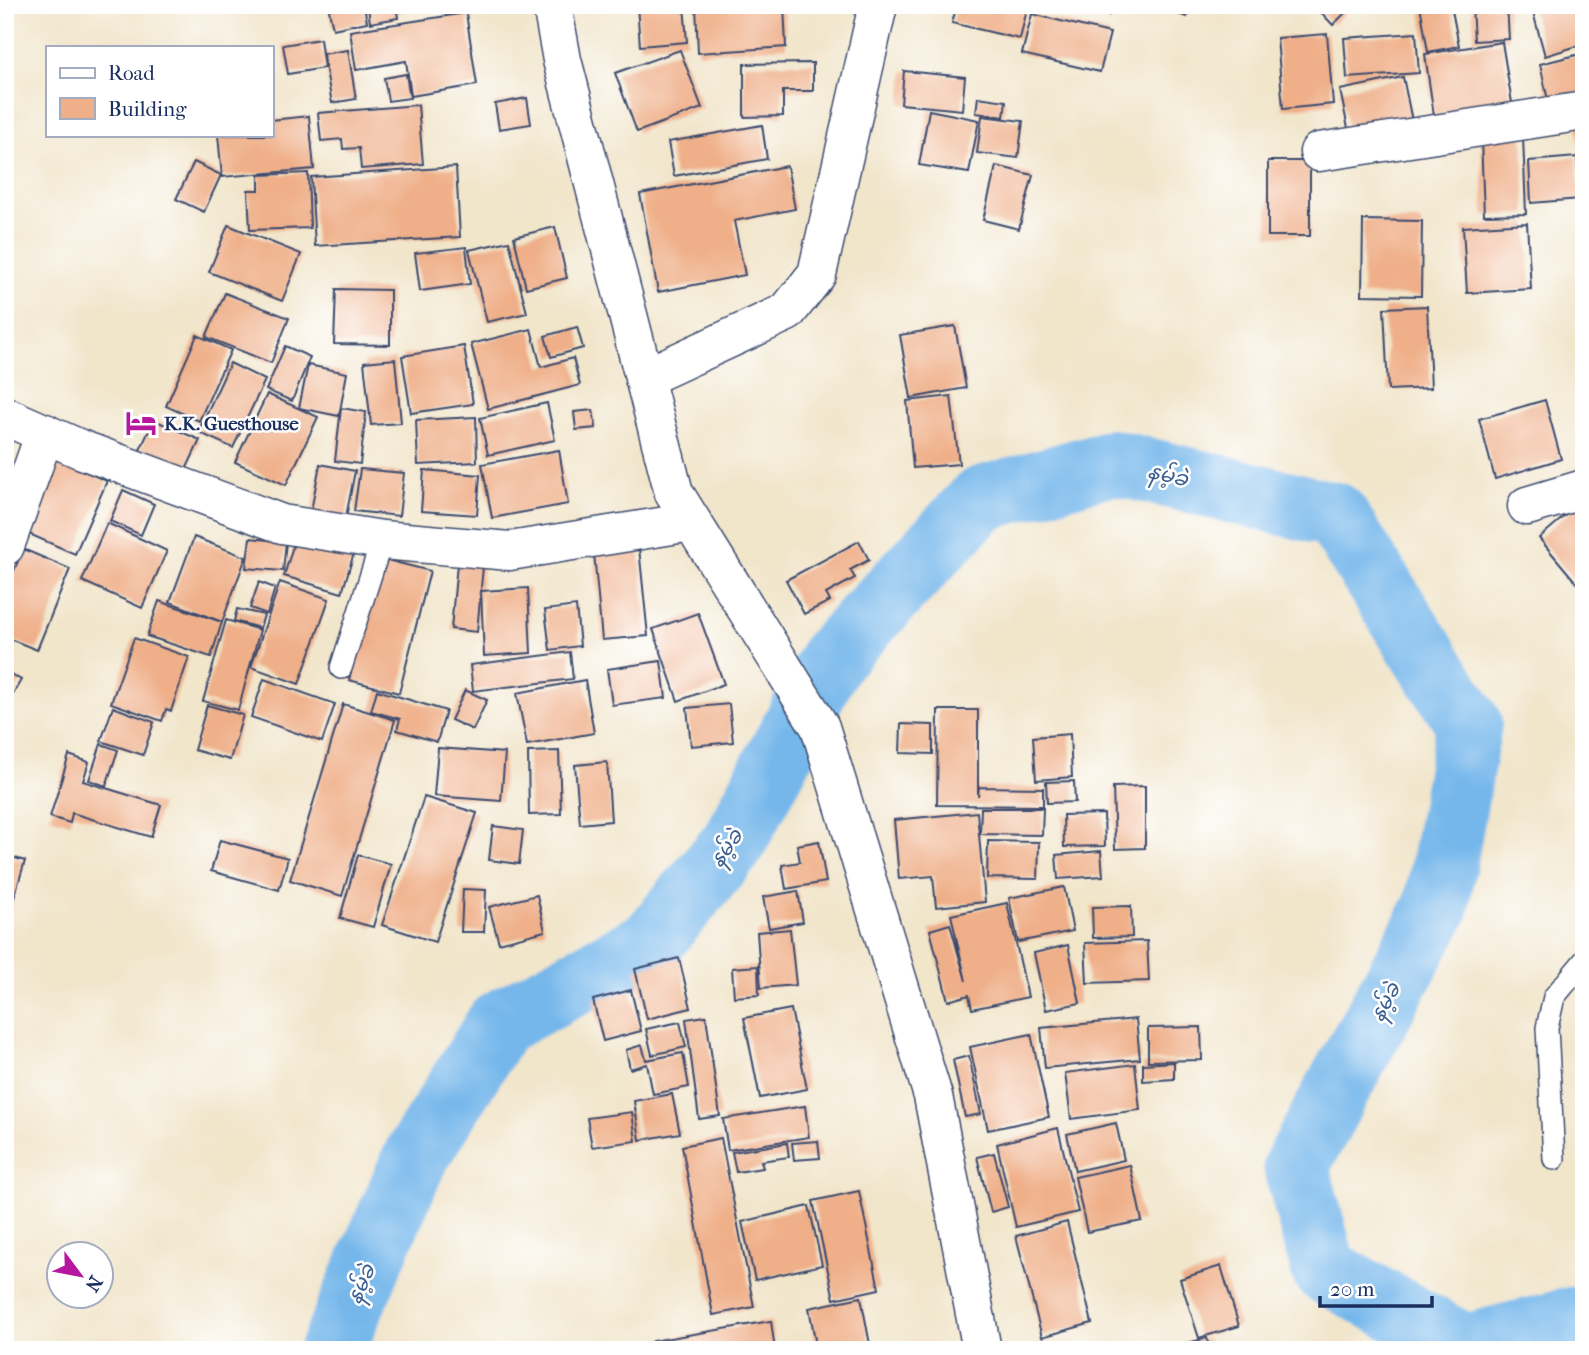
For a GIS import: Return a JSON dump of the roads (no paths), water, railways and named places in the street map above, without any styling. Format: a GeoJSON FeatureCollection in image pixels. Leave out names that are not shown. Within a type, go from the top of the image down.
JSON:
{"type":"FeatureCollection","features":[{"type":"Feature","properties":{"kind":"street"},"geometry":{"type":"LineString","coordinates":[[552,5],[562,60],[674,493],[820,727],[933,1096],[982,1350]]}},
{"type":"Feature","properties":{"kind":"street"},"geometry":{"type":"LineString","coordinates":[[644,378],[787,312],[817,274],[878,5]]}},
{"type":"Feature","properties":{"kind":"street"},"geometry":{"type":"LineString","coordinates":[[1319,152],[1584,111]]}},
{"type":"Feature","properties":{"kind":"street"},"geometry":{"type":"LineString","coordinates":[[5,416],[282,524],[382,540],[510,551],[691,522]]}},
{"type":"Feature","properties":{"kind":"street"},"geometry":{"type":"LineString","coordinates":[[5,546],[45,433]]}},
{"type":"Feature","properties":{"kind":"street"},"geometry":{"type":"LineString","coordinates":[[1527,506],[1584,489]]}},
{"type":"Feature","properties":{"kind":"lane"},"geometry":{"type":"LineString","coordinates":[[341,668],[382,540]]}},
{"type":"Feature","properties":{"kind":"lane"},"geometry":{"type":"LineString","coordinates":[[1554,1159],[1546,1028],[1554,997],[1584,961]]}},
{"type":"Feature","properties":{"kind":"waterway","name":"နမ့်ခဲ"},"geometry":{"type":"LineString","coordinates":[[332,1350],[415,1158],[499,1023],[651,942],[732,845],[832,657],[981,499],[1112,462],[1335,515],[1469,724],[1436,908],[1296,1166],[1324,1270],[1465,1347],[1584,1317]]}},
{"type":"Feature","properties":{"kind":"place","name":"K.K. Guesthouse"},"geometry":{"type":"Point","coordinates":[141,423]}}]}
